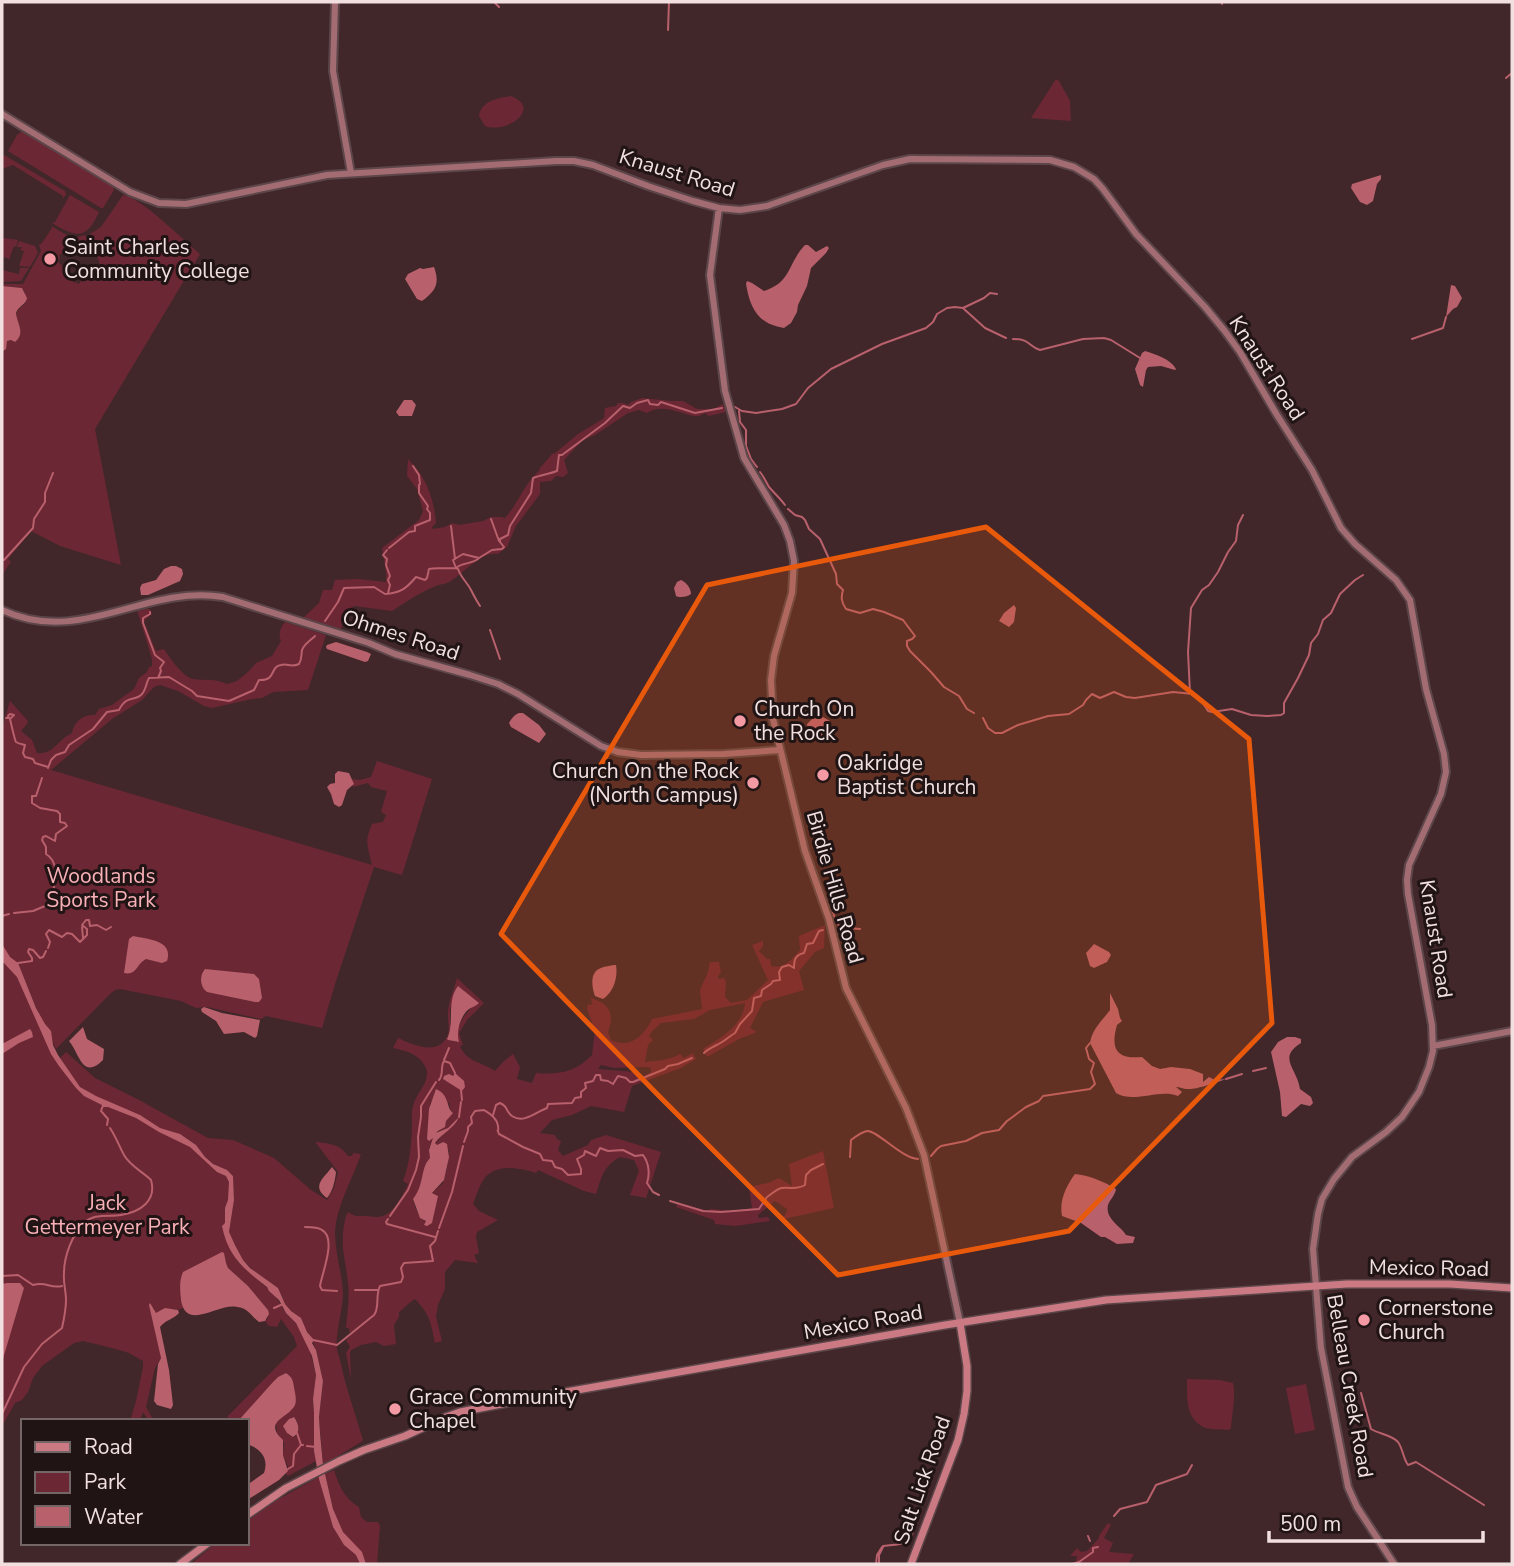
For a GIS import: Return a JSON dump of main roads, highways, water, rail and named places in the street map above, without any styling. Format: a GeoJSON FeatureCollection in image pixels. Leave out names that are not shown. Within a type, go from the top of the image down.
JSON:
{"type":"FeatureCollection","features":[{"type":"Feature","properties":{"kind":"main road"},"geometry":{"type":"LineString","coordinates":[[335,2],[332,71],[351,173]]}},
{"type":"Feature","properties":{"kind":"main road","name":"Knaust Road"},"geometry":{"type":"LineString","coordinates":[[2,114],[130,192],[164,204],[197,203],[316,177],[351,173],[556,161],[574,161],[598,166],[648,186],[704,204],[733,210],[767,206],[883,165],[909,159],[1055,161],[1079,169],[1096,182],[1140,239],[1214,317],[1240,352],[1309,466],[1340,528],[1400,584],[1410,601],[1426,689],[1444,754],[1446,767],[1443,790],[1412,859],[1407,880],[1432,1019],[1433,1046],[1427,1074],[1408,1110],[1391,1129],[1347,1162],[1326,1192],[1313,1240],[1315,1286]]}},
{"type":"Feature","properties":{"kind":"main road"},"geometry":{"type":"LineString","coordinates":[[704,204],[717,223],[733,210]]}},
{"type":"Feature","properties":{"kind":"main road","name":"Birdie Hills Road"},"geometry":{"type":"LineString","coordinates":[[719,208],[710,279],[725,391],[744,458],[785,525],[794,561],[792,593],[771,680],[773,719],[805,851],[829,919],[845,988],[906,1108],[921,1146],[960,1323]]}},
{"type":"Feature","properties":{"kind":"main road","name":"Ohmes Road"},"geometry":{"type":"LineString","coordinates":[[2,610],[34,621],[64,622],[178,596],[201,594],[223,597],[369,643],[389,652],[498,684],[601,746],[618,752],[650,755],[780,750]]}},
{"type":"Feature","properties":{"kind":"main road"},"geometry":{"type":"LineString","coordinates":[[1433,1046],[1512,1031]]}},
{"type":"Feature","properties":{"kind":"main road","name":"Mexico Road"},"geometry":{"type":"LineString","coordinates":[[248,1514],[286,1488],[334,1464],[460,1412],[945,1325],[1106,1300],[1315,1286],[1450,1284],[1512,1288]]}},
{"type":"Feature","properties":{"kind":"main road","name":"Belleau Creek Road"},"geometry":{"type":"LineString","coordinates":[[1315,1286],[1321,1348],[1348,1488],[1357,1507],[1394,1564]]}},
{"type":"Feature","properties":{"kind":"main road"},"geometry":{"type":"LineString","coordinates":[[945,1325],[963,1340],[968,1327],[977,1320]]}},
{"type":"Feature","properties":{"kind":"main road","name":"Salt Lick Road"},"geometry":{"type":"LineString","coordinates":[[911,1564],[962,1425],[968,1379],[960,1323]]}},
{"type":"Feature","properties":{"kind":"main road"},"geometry":{"type":"LineString","coordinates":[[180,1564],[205,1545]]}},
{"type":"Feature","properties":{"kind":"water"},"geometry":{"type":"Polygon","coordinates":[[[1381,175],[1373,201],[1367,205],[1360,202],[1351,188],[1352,184],[1381,175]]]}},
{"type":"Feature","properties":{"kind":"water"},"geometry":{"type":"Polygon","coordinates":[[[805,245],[816,252],[827,246],[829,248],[811,268],[807,286],[791,323],[784,328],[767,323],[753,307],[747,281],[764,291],[780,283],[805,245]]]}},
{"type":"Feature","properties":{"kind":"water"},"geometry":{"type":"Polygon","coordinates":[[[434,267],[437,282],[434,290],[422,301],[417,299],[405,279],[408,274],[420,268],[434,267]]]}},
{"type":"Feature","properties":{"kind":"water"},"geometry":{"type":"Polygon","coordinates":[[[1451,285],[1455,286],[1462,298],[1446,317],[1451,285]]]}},
{"type":"Feature","properties":{"kind":"water"},"geometry":{"type":"Polygon","coordinates":[[[2,286],[22,288],[27,298],[16,313],[20,335],[15,342],[7,341],[6,349],[2,352],[2,286]]]}},
{"type":"Feature","properties":{"kind":"water"},"geometry":{"type":"Polygon","coordinates":[[[1145,351],[1167,360],[1176,369],[1148,367],[1143,387],[1135,369],[1145,351]]]}},
{"type":"Feature","properties":{"kind":"water"},"geometry":{"type":"Polygon","coordinates":[[[404,400],[412,400],[416,405],[412,416],[399,416],[396,412],[404,400]]]}},
{"type":"Feature","properties":{"kind":"water"},"geometry":{"type":"Polygon","coordinates":[[[171,566],[182,569],[180,581],[148,595],[141,595],[142,584],[156,580],[164,569],[171,566]]]}},
{"type":"Feature","properties":{"kind":"water"},"geometry":{"type":"Polygon","coordinates":[[[681,580],[689,587],[690,595],[676,596],[674,588],[681,580]]]}},
{"type":"Feature","properties":{"kind":"water"},"geometry":{"type":"Polygon","coordinates":[[[1014,605],[1014,622],[1009,627],[999,621],[1014,605]]]}},
{"type":"Feature","properties":{"kind":"water"},"geometry":{"type":"Polygon","coordinates":[[[336,642],[371,654],[368,661],[327,649],[327,645],[336,642]]]}},
{"type":"Feature","properties":{"kind":"water"},"geometry":{"type":"Polygon","coordinates":[[[519,713],[539,725],[546,734],[539,743],[511,727],[509,723],[519,713]]]}},
{"type":"Feature","properties":{"kind":"water"},"geometry":{"type":"Polygon","coordinates":[[[821,716],[830,721],[829,727],[818,740],[812,740],[807,724],[821,716]]]}},
{"type":"Feature","properties":{"kind":"water"},"geometry":{"type":"Polygon","coordinates":[[[338,771],[349,773],[354,784],[347,790],[339,807],[334,804],[327,787],[335,783],[335,774],[338,771]]]}},
{"type":"Feature","properties":{"kind":"water"},"geometry":{"type":"Polygon","coordinates":[[[133,936],[163,945],[167,949],[167,961],[162,963],[146,959],[132,973],[124,973],[129,939],[133,936]]]}},
{"type":"Feature","properties":{"kind":"water"},"geometry":{"type":"Polygon","coordinates":[[[2,944],[10,957],[18,963],[36,1008],[51,1031],[58,1055],[80,1087],[140,1115],[160,1128],[180,1134],[196,1145],[213,1164],[233,1176],[234,1200],[229,1232],[235,1245],[250,1268],[278,1288],[285,1304],[301,1318],[314,1340],[312,1343],[323,1381],[319,1417],[323,1465],[333,1509],[343,1532],[362,1552],[366,1564],[360,1564],[333,1527],[319,1479],[314,1451],[313,1399],[316,1375],[312,1356],[296,1323],[279,1300],[238,1261],[228,1246],[222,1226],[225,1223],[228,1200],[229,1182],[226,1176],[217,1172],[190,1147],[136,1118],[108,1107],[101,1109],[102,1105],[84,1096],[76,1088],[51,1054],[17,977],[2,961],[2,944]]]}},
{"type":"Feature","properties":{"kind":"water"},"geometry":{"type":"Polygon","coordinates":[[[1094,944],[1111,955],[1107,962],[1094,968],[1090,966],[1086,953],[1094,944]]]}},
{"type":"Feature","properties":{"kind":"water"},"geometry":{"type":"Polygon","coordinates":[[[616,965],[614,984],[607,996],[603,999],[595,996],[592,985],[597,970],[616,965]]]}},
{"type":"Feature","properties":{"kind":"water"},"geometry":{"type":"Polygon","coordinates":[[[205,969],[254,974],[259,979],[262,998],[255,1002],[207,992],[201,981],[205,969]]]}},
{"type":"Feature","properties":{"kind":"water"},"geometry":{"type":"Polygon","coordinates":[[[458,986],[479,1003],[463,1016],[458,1029],[459,1042],[447,1039],[452,998],[458,986]]]}},
{"type":"Feature","properties":{"kind":"water"},"geometry":{"type":"Polygon","coordinates":[[[1110,993],[1122,1021],[1117,1025],[1114,1041],[1121,1054],[1142,1057],[1160,1069],[1190,1069],[1203,1074],[1203,1082],[1209,1077],[1215,1080],[1226,1079],[1195,1088],[1176,1087],[1182,1092],[1178,1096],[1163,1094],[1131,1097],[1116,1093],[1090,1043],[1095,1029],[1110,1010],[1110,993]]]}},
{"type":"Feature","properties":{"kind":"water"},"geometry":{"type":"Polygon","coordinates":[[[204,1007],[260,1020],[257,1036],[255,1038],[244,1032],[224,1034],[216,1021],[202,1012],[204,1007]]]}},
{"type":"Feature","properties":{"kind":"water"},"geometry":{"type":"Polygon","coordinates":[[[83,1027],[87,1039],[104,1049],[103,1060],[96,1066],[86,1066],[69,1041],[83,1027]]]}},
{"type":"Feature","properties":{"kind":"water"},"geometry":{"type":"Polygon","coordinates":[[[30,1029],[33,1037],[2,1054],[2,1044],[30,1029]]]}},
{"type":"Feature","properties":{"kind":"water"},"geometry":{"type":"Polygon","coordinates":[[[1287,1037],[1301,1039],[1289,1059],[1300,1089],[1311,1097],[1313,1103],[1310,1106],[1301,1104],[1286,1117],[1282,1116],[1271,1052],[1278,1042],[1287,1037]]]}},
{"type":"Feature","properties":{"kind":"water"},"geometry":{"type":"Polygon","coordinates":[[[455,1073],[464,1081],[465,1087],[462,1091],[443,1079],[444,1076],[453,1076],[455,1073]]]}},
{"type":"Feature","properties":{"kind":"water"},"geometry":{"type":"Polygon","coordinates":[[[436,1089],[444,1095],[453,1113],[446,1121],[445,1127],[436,1133],[448,1128],[459,1117],[435,1143],[447,1144],[449,1157],[444,1180],[432,1193],[438,1196],[432,1223],[427,1226],[424,1225],[426,1221],[420,1218],[413,1199],[430,1158],[429,1150],[433,1138],[429,1141],[427,1139],[429,1109],[436,1089]]]}},
{"type":"Feature","properties":{"kind":"water"},"geometry":{"type":"Polygon","coordinates":[[[332,1167],[336,1172],[335,1179],[327,1198],[319,1186],[332,1167]]]}},
{"type":"Feature","properties":{"kind":"water"},"geometry":{"type":"Polygon","coordinates":[[[1075,1174],[1096,1179],[1116,1189],[1108,1205],[1109,1214],[1126,1235],[1135,1237],[1133,1243],[1117,1244],[1081,1223],[1062,1216],[1064,1194],[1075,1174]]]}},
{"type":"Feature","properties":{"kind":"water"},"geometry":{"type":"Polygon","coordinates":[[[222,1252],[228,1268],[268,1310],[265,1321],[259,1322],[247,1311],[237,1307],[196,1315],[189,1314],[184,1309],[180,1289],[183,1272],[222,1252]]]}},
{"type":"Feature","properties":{"kind":"water"},"geometry":{"type":"Polygon","coordinates":[[[20,1283],[24,1288],[2,1362],[2,1284],[20,1283]]]}},
{"type":"Feature","properties":{"kind":"water"},"geometry":{"type":"Polygon","coordinates":[[[150,1303],[156,1313],[165,1308],[178,1310],[179,1313],[160,1327],[169,1370],[173,1405],[171,1409],[157,1405],[154,1401],[161,1358],[150,1303]]]}},
{"type":"Feature","properties":{"kind":"water"},"geometry":{"type":"Polygon","coordinates":[[[286,1373],[290,1376],[296,1396],[296,1403],[275,1428],[283,1440],[283,1455],[288,1471],[279,1480],[248,1499],[248,1484],[264,1473],[265,1459],[260,1451],[248,1445],[248,1419],[240,1419],[278,1377],[286,1373]]]}},
{"type":"Feature","properties":{"kind":"water"},"geometry":{"type":"Polygon","coordinates":[[[294,1417],[298,1428],[293,1437],[283,1426],[294,1417]]]}},
{"type":"Feature","properties":{"kind":"waterway"},"geometry":{"type":"LineString","coordinates":[[494,2],[499,7]]}},
{"type":"Feature","properties":{"kind":"waterway"},"geometry":{"type":"LineString","coordinates":[[668,30],[669,2]]}},
{"type":"Feature","properties":{"kind":"waterway"},"geometry":{"type":"LineString","coordinates":[[1506,78],[1512,73]]}},
{"type":"Feature","properties":{"kind":"waterway"},"geometry":{"type":"LineString","coordinates":[[735,407],[756,413],[796,404],[808,388],[831,369],[882,344],[926,328],[937,314],[947,308],[963,308],[990,293],[997,294]]}},
{"type":"Feature","properties":{"kind":"waterway"},"geometry":{"type":"LineString","coordinates":[[964,309],[985,328],[1006,338]]}},
{"type":"Feature","properties":{"kind":"waterway"},"geometry":{"type":"LineString","coordinates":[[1412,339],[1443,328],[1446,317]]}},
{"type":"Feature","properties":{"kind":"waterway"},"geometry":{"type":"LineString","coordinates":[[1013,339],[1026,341],[1040,350],[1083,339],[1104,338],[1140,358]]}},
{"type":"Feature","properties":{"kind":"waterway"},"geometry":{"type":"LineString","coordinates":[[325,621],[344,588],[374,587],[385,594],[395,593],[416,577],[425,580],[429,569],[456,568],[453,560],[463,554],[479,558],[492,550],[502,549],[504,547],[500,539],[508,535],[510,526],[531,493],[533,478],[557,471],[559,455],[605,423],[623,406],[630,408],[648,400],[650,404],[658,405],[661,402],[695,413],[722,408]]}},
{"type":"Feature","properties":{"kind":"waterway"},"geometry":{"type":"LineString","coordinates":[[739,411],[740,422],[746,430],[746,446],[757,467]]}},
{"type":"Feature","properties":{"kind":"waterway"},"geometry":{"type":"LineString","coordinates":[[389,548],[409,532],[415,531],[415,526],[430,520],[428,506],[419,493],[419,475],[413,466]]}},
{"type":"Feature","properties":{"kind":"waterway"},"geometry":{"type":"LineString","coordinates":[[760,472],[785,505]]}},
{"type":"Feature","properties":{"kind":"waterway"},"geometry":{"type":"LineString","coordinates":[[2,559],[4,560],[33,528],[34,519],[45,502],[45,493],[53,473]]}},
{"type":"Feature","properties":{"kind":"waterway"},"geometry":{"type":"LineString","coordinates":[[788,509],[802,517],[809,529],[820,539],[836,574],[837,584],[843,590],[842,600],[846,609],[860,613],[873,609],[903,620],[915,636],[907,641],[910,651],[944,687],[959,696],[967,709],[974,713]]}},
{"type":"Feature","properties":{"kind":"waterway"},"geometry":{"type":"LineString","coordinates":[[1190,693],[1188,652],[1191,608],[1218,572],[1236,541],[1238,525],[1243,515]]}},
{"type":"Feature","properties":{"kind":"waterway"},"geometry":{"type":"LineString","coordinates":[[491,519],[499,541]]}},
{"type":"Feature","properties":{"kind":"waterway"},"geometry":{"type":"LineString","coordinates":[[451,526],[455,559]]}},
{"type":"Feature","properties":{"kind":"waterway"},"geometry":{"type":"LineString","coordinates":[[387,550],[383,555],[387,559],[390,576],[388,593]]}},
{"type":"Feature","properties":{"kind":"waterway"},"geometry":{"type":"LineString","coordinates":[[478,559],[456,568],[480,606]]}},
{"type":"Feature","properties":{"kind":"waterway"},"geometry":{"type":"LineString","coordinates":[[983,718],[988,728],[995,733],[1002,733],[1048,716],[1069,714],[1083,705],[1092,694],[1100,698],[1114,692],[1135,698],[1173,692],[1193,694],[1212,712],[1232,709],[1251,715],[1281,715],[1284,713],[1284,703],[1309,655],[1311,643],[1323,620],[1331,613],[1340,594],[1363,575]]}},
{"type":"Feature","properties":{"kind":"waterway"},"geometry":{"type":"LineString","coordinates":[[150,612],[143,618],[143,623],[155,655],[164,662],[158,678]]}},
{"type":"Feature","properties":{"kind":"waterway"},"geometry":{"type":"LineString","coordinates":[[490,630],[500,659]]}},
{"type":"Feature","properties":{"kind":"waterway"},"geometry":{"type":"LineString","coordinates":[[48,768],[56,755],[65,752],[69,745],[93,729],[107,712],[119,710],[125,702],[142,694],[149,678],[169,677],[197,696],[229,701],[254,690],[259,680],[271,676],[277,666],[299,664],[303,648],[315,636]]}},
{"type":"Feature","properties":{"kind":"waterway"},"geometry":{"type":"LineString","coordinates":[[6,718],[9,718],[10,714],[14,715],[10,719],[14,735],[16,742],[25,745],[25,757],[48,767]]}},
{"type":"Feature","properties":{"kind":"waterway"},"geometry":{"type":"LineString","coordinates":[[14,913],[33,911],[45,906],[53,891],[56,870],[53,861],[46,854],[42,840],[46,836],[55,841],[56,834],[67,826],[60,822],[60,814],[57,811],[40,808],[32,803],[32,796],[36,796],[42,778]]}},
{"type":"Feature","properties":{"kind":"waterway"},"geometry":{"type":"LineString","coordinates":[[832,910],[840,927]]}},
{"type":"Feature","properties":{"kind":"waterway"},"geometry":{"type":"LineString","coordinates":[[2,916],[9,914]]}},
{"type":"Feature","properties":{"kind":"waterway"},"geometry":{"type":"LineString","coordinates":[[48,948],[50,942],[46,934],[49,930],[62,937],[67,933],[72,934],[80,942],[87,935],[87,929],[82,925],[86,920],[89,920],[90,926],[97,925],[106,930],[111,927]]}},
{"type":"Feature","properties":{"kind":"waterway"},"geometry":{"type":"LineString","coordinates":[[82,927],[83,938]]}},
{"type":"Feature","properties":{"kind":"waterway"},"geometry":{"type":"LineString","coordinates":[[838,928],[860,929]]}},
{"type":"Feature","properties":{"kind":"waterway"},"geometry":{"type":"LineString","coordinates":[[704,1053],[735,1033],[752,1011],[754,998],[761,996],[762,990],[773,981],[780,980],[779,972],[782,967],[789,965],[794,968],[797,957],[804,953],[807,944],[813,943],[819,931],[823,930]]}},
{"type":"Feature","properties":{"kind":"waterway"},"geometry":{"type":"LineString","coordinates":[[18,963],[32,961],[29,949],[40,958],[46,951]]}},
{"type":"Feature","properties":{"kind":"waterway"},"geometry":{"type":"LineString","coordinates":[[931,1156],[941,1146],[999,1130],[1007,1121],[1043,1096],[1090,1089],[1095,1084],[1091,1072],[1094,1063],[1089,1059],[1086,1048],[1090,1043]]}},
{"type":"Feature","properties":{"kind":"waterway"},"geometry":{"type":"LineString","coordinates":[[444,1060],[449,1048]]}},
{"type":"Feature","properties":{"kind":"waterway"},"geometry":{"type":"LineString","coordinates":[[493,1115],[496,1105],[500,1103],[512,1116],[525,1118],[547,1108],[548,1104],[572,1103],[575,1098],[581,1097],[581,1092],[586,1088],[585,1083],[593,1081],[596,1075],[613,1084],[618,1076],[633,1082],[692,1058]]}},
{"type":"Feature","properties":{"kind":"waterway"},"geometry":{"type":"LineString","coordinates":[[439,1080],[444,1061],[450,1063],[455,1073]]}},
{"type":"Feature","properties":{"kind":"waterway"},"geometry":{"type":"LineString","coordinates":[[1253,1071],[1266,1068]]}},
{"type":"Feature","properties":{"kind":"waterway"},"geometry":{"type":"LineString","coordinates":[[1226,1079],[1242,1074]]}},
{"type":"Feature","properties":{"kind":"waterway"},"geometry":{"type":"LineString","coordinates":[[390,1216],[408,1190],[416,1170],[421,1106],[436,1082]]}},
{"type":"Feature","properties":{"kind":"waterway"},"geometry":{"type":"LineString","coordinates":[[461,1090],[462,1100]]}},
{"type":"Feature","properties":{"kind":"waterway"},"geometry":{"type":"LineString","coordinates":[[459,1117],[461,1102]]}},
{"type":"Feature","properties":{"kind":"waterway"},"geometry":{"type":"LineString","coordinates":[[102,1108],[101,1111],[108,1119],[107,1125]]}},
{"type":"Feature","properties":{"kind":"waterway"},"geometry":{"type":"LineString","coordinates":[[464,1142],[468,1127],[472,1123],[471,1117],[475,1111],[484,1110],[493,1116],[499,1134],[540,1154],[543,1160],[552,1161],[555,1167],[568,1175],[581,1174],[577,1159],[584,1155],[585,1151],[596,1156],[600,1148],[608,1151],[623,1150],[635,1156],[643,1155],[647,1161],[647,1183],[653,1192],[659,1195]]}},
{"type":"Feature","properties":{"kind":"waterway"},"geometry":{"type":"LineString","coordinates":[[2,1414],[24,1367],[42,1344],[62,1328],[66,1303],[64,1266],[76,1233],[92,1218],[135,1211],[145,1204],[152,1194],[151,1180],[127,1159],[110,1128]]}},
{"type":"Feature","properties":{"kind":"waterway"},"geometry":{"type":"LineString","coordinates":[[850,1157],[851,1140],[867,1131],[904,1154],[918,1159]]}},
{"type":"Feature","properties":{"kind":"waterway"},"geometry":{"type":"LineString","coordinates":[[439,1228],[452,1192],[463,1146]]}},
{"type":"Feature","properties":{"kind":"waterway"},"geometry":{"type":"LineString","coordinates":[[670,1201],[703,1211],[759,1209],[767,1197],[778,1189],[805,1185],[806,1175],[823,1164]]}},
{"type":"Feature","properties":{"kind":"waterway"},"geometry":{"type":"LineString","coordinates":[[388,1219],[387,1224],[435,1237]]}},
{"type":"Feature","properties":{"kind":"waterway"},"geometry":{"type":"LineString","coordinates":[[305,1227],[318,1228],[326,1234],[328,1248],[320,1286],[322,1290],[337,1291]]}},
{"type":"Feature","properties":{"kind":"waterway"},"geometry":{"type":"LineString","coordinates":[[313,1340],[337,1345],[374,1315],[380,1286],[401,1282],[401,1268],[404,1263],[433,1261],[430,1246],[438,1231]]}},
{"type":"Feature","properties":{"kind":"waterway"},"geometry":{"type":"LineString","coordinates":[[2,1276],[18,1275],[33,1285],[62,1286]]}},
{"type":"Feature","properties":{"kind":"waterway"},"geometry":{"type":"LineString","coordinates":[[355,1290],[378,1290]]}},
{"type":"Feature","properties":{"kind":"waterway"},"geometry":{"type":"LineString","coordinates":[[274,1308],[283,1304]]}},
{"type":"Feature","properties":{"kind":"waterway"},"geometry":{"type":"LineString","coordinates":[[1361,1393],[1371,1429],[1398,1442],[1408,1465],[1416,1462],[1484,1505]]}},
{"type":"Feature","properties":{"kind":"waterway"},"geometry":{"type":"LineString","coordinates":[[297,1433],[301,1445]]}},
{"type":"Feature","properties":{"kind":"waterway"},"geometry":{"type":"LineString","coordinates":[[288,1469],[293,1466],[294,1454],[303,1445]]}},
{"type":"Feature","properties":{"kind":"waterway"},"geometry":{"type":"LineString","coordinates":[[307,1446],[316,1447]]}},
{"type":"Feature","properties":{"kind":"waterway"},"geometry":{"type":"LineString","coordinates":[[1114,1516],[1120,1509],[1147,1502],[1156,1485],[1187,1474],[1192,1465]]}},
{"type":"Feature","properties":{"kind":"waterway"},"geometry":{"type":"LineString","coordinates":[[883,1546],[907,1541],[914,1527]]}},
{"type":"Feature","properties":{"kind":"waterway"},"geometry":{"type":"LineString","coordinates":[[1088,1536],[1090,1541]]}},
{"type":"Feature","properties":{"kind":"waterway"},"geometry":{"type":"LineString","coordinates":[[876,1564],[882,1547]]}},
{"type":"Feature","properties":{"kind":"waterway"},"geometry":{"type":"LineString","coordinates":[[879,1564],[883,1547]]}},
{"type":"Feature","properties":{"kind":"waterway"},"geometry":{"type":"LineString","coordinates":[[1072,1564],[1079,1562],[1093,1552],[1093,1548],[1098,1547]]}},
{"type":"Feature","properties":{"kind":"place","name":"Saint Charles Community College"},"geometry":{"type":"Point","coordinates":[50,259]}},
{"type":"Feature","properties":{"kind":"place","name":"Church On the Rock"},"geometry":{"type":"Point","coordinates":[740,721]}},
{"type":"Feature","properties":{"kind":"place","name":"Oakridge Baptist Church"},"geometry":{"type":"Point","coordinates":[823,775]}},
{"type":"Feature","properties":{"kind":"place","name":"Church On the Rock (North Campus)"},"geometry":{"type":"Point","coordinates":[753,783]}},
{"type":"Feature","properties":{"kind":"place","name":"Cornerstone Church"},"geometry":{"type":"Point","coordinates":[1364,1320]}},
{"type":"Feature","properties":{"kind":"place","name":"Grace Community Chapel"},"geometry":{"type":"Point","coordinates":[395,1409]}},
{"type":"Feature","properties":{"kind":"park label","name":"Woodlands Sports Park"},"geometry":{"type":"Point","coordinates":[101,888]}},
{"type":"Feature","properties":{"kind":"park label","name":"Jack Gettermeyer Park"},"geometry":{"type":"Point","coordinates":[107,1215]}}]}
